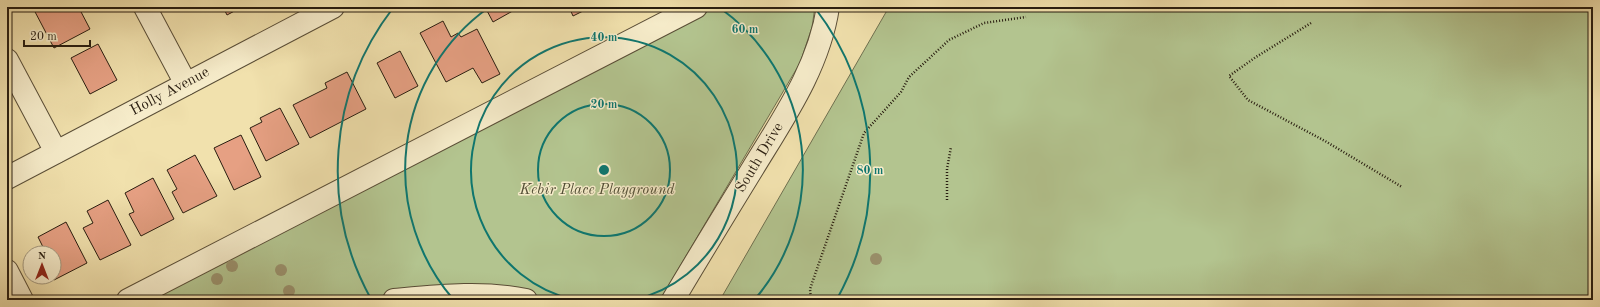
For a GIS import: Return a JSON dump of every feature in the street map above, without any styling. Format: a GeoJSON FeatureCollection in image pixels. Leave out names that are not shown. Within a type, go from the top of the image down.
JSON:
{"type":"FeatureCollection","features":[{"type":"Feature","properties":{"kind":"street"},"geometry":{"type":"LineString","coordinates":[[145,7],[186,84]]}},
{"type":"Feature","properties":{"kind":"street"},"geometry":{"type":"LineString","coordinates":[[128,300],[696,7]]}},
{"type":"Feature","properties":{"kind":"street","name":"South Drive"},"geometry":{"type":"LineString","coordinates":[[673,300],[794,100],[812,64],[825,28],[828,7]]}},
{"type":"Feature","properties":{"kind":"street","name":"Holly Avenue"},"geometry":{"type":"LineString","coordinates":[[7,178],[326,9]]}},
{"type":"Feature","properties":{"kind":"street"},"geometry":{"type":"LineString","coordinates":[[7,60],[56,152]]}},
{"type":"Feature","properties":{"kind":"street"},"geometry":{"type":"LineString","coordinates":[[7,271],[22,300]]}},
{"type":"Feature","properties":{"kind":"street"},"geometry":{"type":"LineString","coordinates":[[394,300],[450,294],[494,294],[526,300]]}},
{"type":"Feature","properties":{"kind":"path"},"geometry":{"type":"LineString","coordinates":[[811,300],[810,289],[864,133],[901,92],[909,77],[949,40],[984,23],[1026,17]]}},
{"type":"Feature","properties":{"kind":"path"},"geometry":{"type":"LineString","coordinates":[[1311,23],[1256,57],[1229,76],[1248,100],[1325,141],[1402,187]]}},
{"type":"Feature","properties":{"kind":"path"},"geometry":{"type":"LineString","coordinates":[[947,200],[947,170],[951,147]]}},
{"type":"Feature","properties":{"kind":"green space","name":"Kebir Place Playground"},"geometry":{"type":"Polygon","coordinates":[[[714,7],[815,7],[812,27],[800,63],[660,300],[130,300],[714,7]]]}},
{"type":"Feature","properties":{"kind":"green space"},"geometry":{"type":"Polygon","coordinates":[[[889,7],[1593,7],[1593,300],[720,300],[889,7]]]}},
{"type":"Feature","properties":{"kind":"building"},"geometry":{"type":"Polygon","coordinates":[[[69,7],[71,11],[79,8],[90,29],[54,48],[33,8],[69,7]]]}},
{"type":"Feature","properties":{"kind":"building"},"geometry":{"type":"Polygon","coordinates":[[[223,7],[242,7],[227,15],[223,7]]]}},
{"type":"Feature","properties":{"kind":"building"},"geometry":{"type":"Polygon","coordinates":[[[485,7],[518,7],[518,8],[493,22],[485,7]]]}},
{"type":"Feature","properties":{"kind":"building"},"geometry":{"type":"Polygon","coordinates":[[[569,7],[591,7],[573,16],[569,7]]]}},
{"type":"Feature","properties":{"kind":"building"},"geometry":{"type":"Polygon","coordinates":[[[443,21],[451,37],[458,33],[461,37],[477,29],[500,74],[482,83],[473,68],[446,82],[420,33],[443,21]]]}},
{"type":"Feature","properties":{"kind":"building"},"geometry":{"type":"Polygon","coordinates":[[[98,44],[117,80],[90,94],[71,58],[98,44]]]}},
{"type":"Feature","properties":{"kind":"building"},"geometry":{"type":"Polygon","coordinates":[[[400,51],[418,86],[395,98],[377,63],[400,51]]]}},
{"type":"Feature","properties":{"kind":"building"},"geometry":{"type":"Polygon","coordinates":[[[347,72],[366,109],[310,138],[293,105],[327,88],[325,83],[347,72]]]}},
{"type":"Feature","properties":{"kind":"building"},"geometry":{"type":"Polygon","coordinates":[[[280,108],[299,144],[266,161],[250,128],[262,122],[260,118],[280,108]]]}},
{"type":"Feature","properties":{"kind":"building"},"geometry":{"type":"Polygon","coordinates":[[[241,135],[261,177],[234,190],[214,148],[241,135]]]}},
{"type":"Feature","properties":{"kind":"building"},"geometry":{"type":"Polygon","coordinates":[[[195,155],[217,196],[183,213],[172,192],[177,189],[167,170],[195,155]]]}},
{"type":"Feature","properties":{"kind":"building"},"geometry":{"type":"Polygon","coordinates":[[[153,178],[174,219],[141,236],[129,214],[134,212],[125,193],[153,178]]]}},
{"type":"Feature","properties":{"kind":"building"},"geometry":{"type":"Polygon","coordinates":[[[108,200],[131,245],[100,260],[83,228],[93,223],[87,211],[108,200]]]}},
{"type":"Feature","properties":{"kind":"building"},"geometry":{"type":"Polygon","coordinates":[[[66,222],[87,263],[62,276],[62,245],[42,245],[38,237],[66,222]]]}}]}
